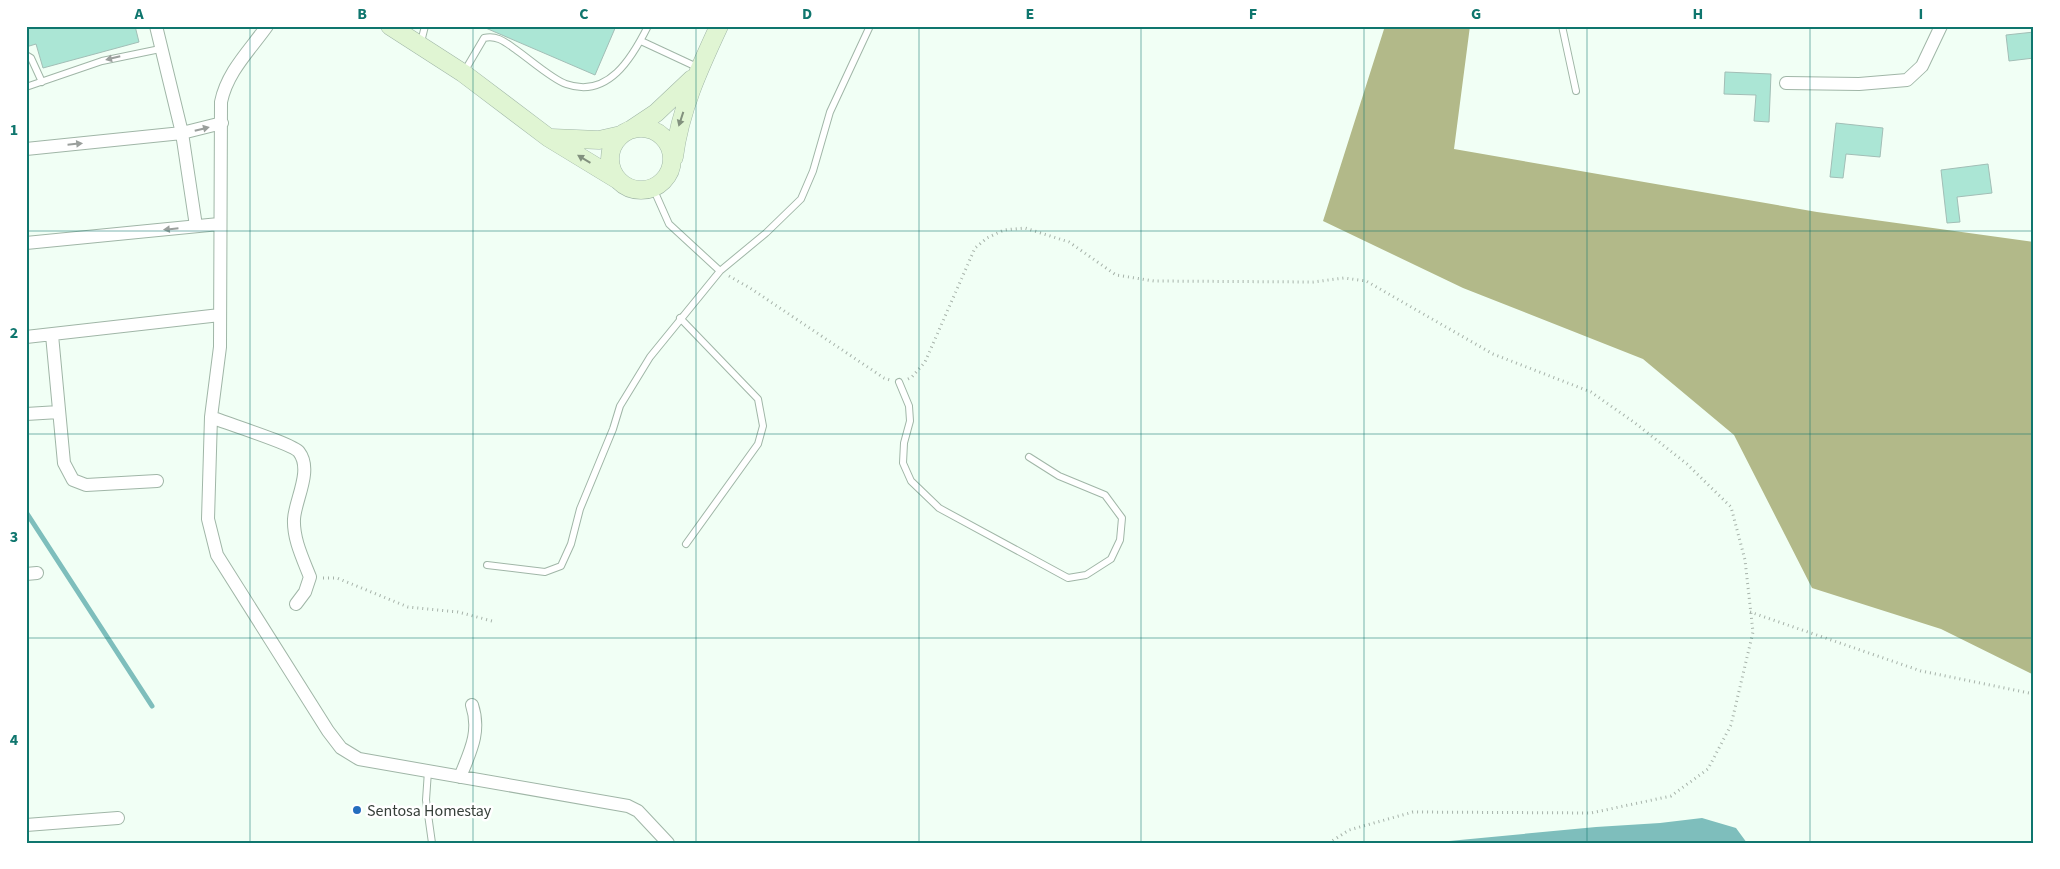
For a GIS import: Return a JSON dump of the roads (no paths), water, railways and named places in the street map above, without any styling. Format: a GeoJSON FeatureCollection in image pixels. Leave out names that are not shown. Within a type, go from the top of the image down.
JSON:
{"type":"FeatureCollection","features":[{"type":"Feature","properties":{"kind":"street"},"geometry":{"type":"LineString","coordinates":[[156,26],[160,49],[182,132],[196,226]]}},
{"type":"Feature","properties":{"kind":"street"},"geometry":{"type":"LineString","coordinates":[[267,26],[224,86],[221,102],[219,224],[220,355],[211,417],[208,519],[217,555],[328,731],[341,748],[359,759],[628,806],[638,812],[668,843]]}},
{"type":"Feature","properties":{"kind":"street"},"geometry":{"type":"LineString","coordinates":[[390,26],[463,73],[549,138],[637,190],[653,188],[664,181],[673,163],[677,130],[697,72],[719,26]]}},
{"type":"Feature","properties":{"kind":"street"},"geometry":{"type":"LineString","coordinates":[[1786,83],[1859,84],[1907,80],[1922,66],[1941,26]]}},
{"type":"Feature","properties":{"kind":"street"},"geometry":{"type":"LineString","coordinates":[[618,180],[610,163],[611,152],[626,132],[656,113],[697,72]]}},
{"type":"Feature","properties":{"kind":"street"},"geometry":{"type":"LineString","coordinates":[[26,149],[182,132],[222,123]]}},
{"type":"Feature","properties":{"kind":"street"},"geometry":{"type":"LineString","coordinates":[[549,138],[599,140],[648,128],[660,133],[669,143],[673,163]]}},
{"type":"Feature","properties":{"kind":"street"},"geometry":{"type":"LineString","coordinates":[[26,243],[219,224]]}},
{"type":"Feature","properties":{"kind":"street"},"geometry":{"type":"LineString","coordinates":[[26,337],[220,315]]}},
{"type":"Feature","properties":{"kind":"street"},"geometry":{"type":"LineString","coordinates":[[52,335],[64,463],[73,480],[86,486],[157,481]]}},
{"type":"Feature","properties":{"kind":"street"},"geometry":{"type":"LineString","coordinates":[[26,414],[59,412]]}},
{"type":"Feature","properties":{"kind":"street"},"geometry":{"type":"LineString","coordinates":[[211,417],[252,434],[287,444],[299,452],[305,468],[294,518],[295,535],[310,577],[305,592],[296,604]]}},
{"type":"Feature","properties":{"kind":"street"},"geometry":{"type":"LineString","coordinates":[[460,777],[476,730],[476,718],[472,705]]}},
{"type":"Feature","properties":{"kind":"street"},"geometry":{"type":"LineString","coordinates":[[26,825],[118,818]]}},
{"type":"Feature","properties":{"kind":"lane"},"geometry":{"type":"LineString","coordinates":[[420,46],[425,26]]}},
{"type":"Feature","properties":{"kind":"lane"},"geometry":{"type":"LineString","coordinates":[[463,73],[484,38],[492,36],[504,41],[565,84],[587,87],[603,84],[620,72],[641,41],[648,26]]}},
{"type":"Feature","properties":{"kind":"lane"},"geometry":{"type":"LineString","coordinates":[[487,565],[545,572],[561,566],[571,544],[580,508],[613,430],[620,406],[650,357],[720,271],[766,234],[801,199],[813,171],[830,112],[870,26]]}},
{"type":"Feature","properties":{"kind":"lane"},"geometry":{"type":"LineString","coordinates":[[1562,26],[1576,91]]}},
{"type":"Feature","properties":{"kind":"lane"},"geometry":{"type":"LineString","coordinates":[[641,41],[697,72]]}},
{"type":"Feature","properties":{"kind":"lane"},"geometry":{"type":"LineString","coordinates":[[26,87],[102,61],[160,49]]}},
{"type":"Feature","properties":{"kind":"lane"},"geometry":{"type":"LineString","coordinates":[[26,55],[31,58],[42,82]]}},
{"type":"Feature","properties":{"kind":"lane"},"geometry":{"type":"LineString","coordinates":[[653,188],[669,224],[720,271]]}},
{"type":"Feature","properties":{"kind":"lane"},"geometry":{"type":"LineString","coordinates":[[680,318],[758,399],[763,426],[758,444],[686,544]]}},
{"type":"Feature","properties":{"kind":"lane"},"geometry":{"type":"LineString","coordinates":[[898,382],[909,406],[910,421],[904,443],[903,463],[911,481],[938,508],[1068,578],[1086,576],[1111,559],[1120,540],[1122,518],[1105,495],[1059,476],[1028,457]]}},
{"type":"Feature","properties":{"kind":"lane"},"geometry":{"type":"LineString","coordinates":[[428,771],[426,800],[432,843]]}},
{"type":"Feature","properties":{"kind":"water"},"geometry":{"type":"Polygon","coordinates":[[[1702,818],[1736,828],[1747,843],[1428,843],[1596,827],[1660,823],[1702,818]]]}},
{"type":"Feature","properties":{"kind":"waterway"},"geometry":{"type":"LineString","coordinates":[[26,512],[152,706]]}},
{"type":"Feature","properties":{"kind":"place","name":"Sentosa Homestay"},"geometry":{"type":"Point","coordinates":[357,810]}}]}
